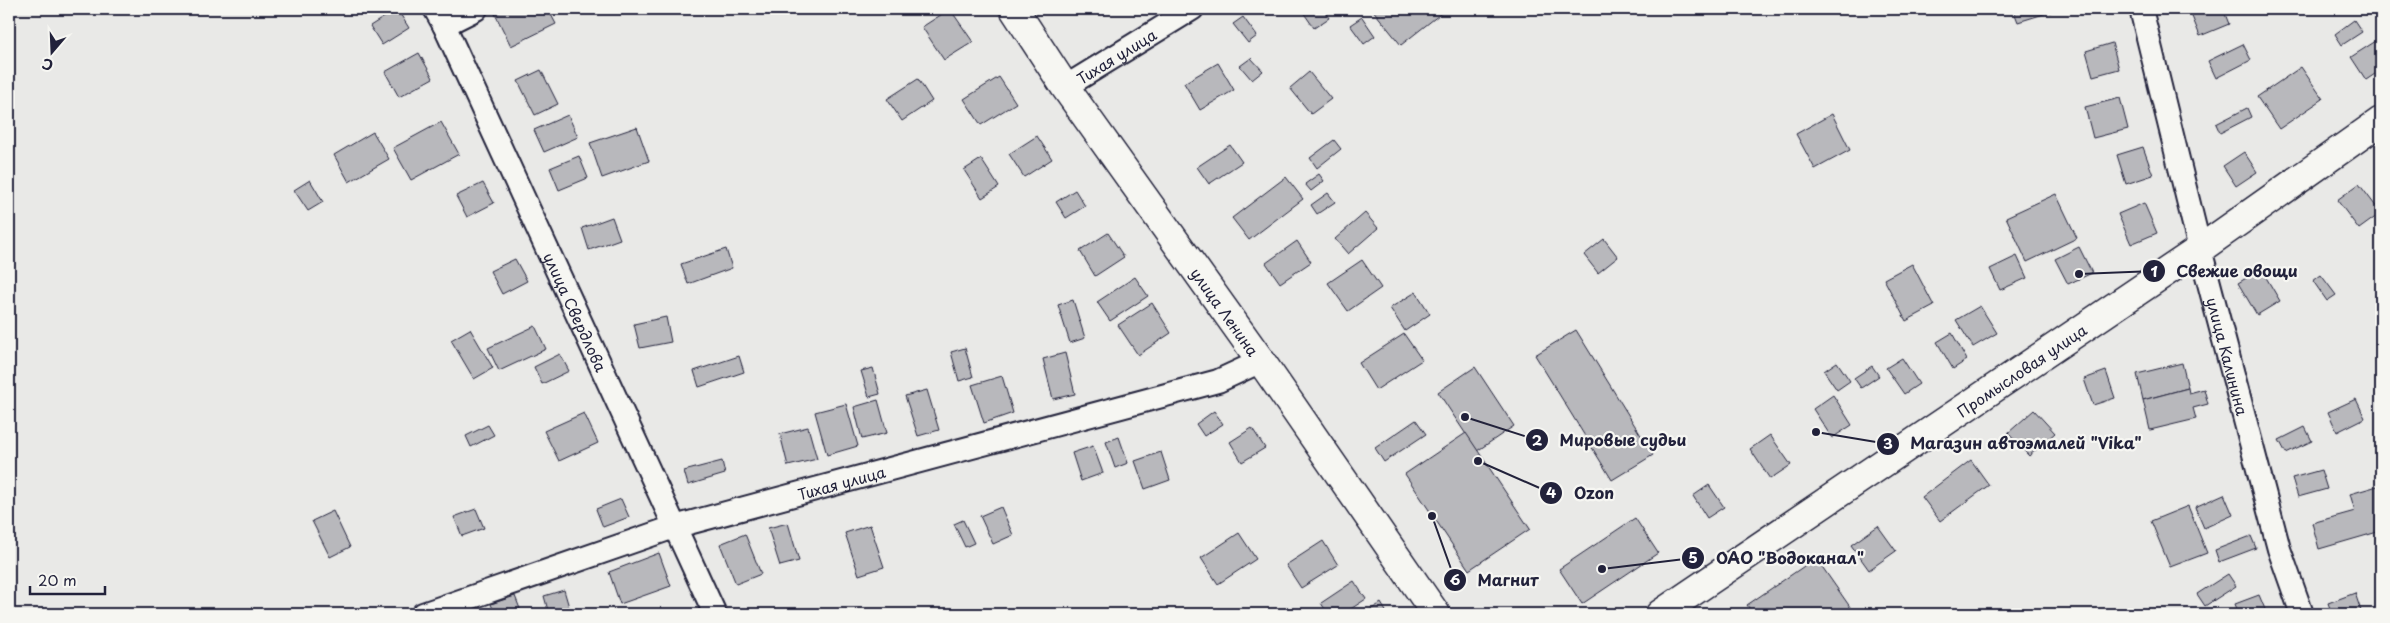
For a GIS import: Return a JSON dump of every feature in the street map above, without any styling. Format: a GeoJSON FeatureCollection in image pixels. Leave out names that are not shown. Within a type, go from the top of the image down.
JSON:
{"type":"FeatureCollection","features":[{"type":"Feature","properties":{"kind":"street"},"geometry":{"type":"LineString","coordinates":[[440,17],[476,9]]}},
{"type":"Feature","properties":{"kind":"street","name":"улица Ленина"},"geometry":{"type":"LineString","coordinates":[[1014,9],[1065,87],[1261,361],[1436,614]]}},
{"type":"Feature","properties":{"kind":"street","name":"Тихая улица"},"geometry":{"type":"LineString","coordinates":[[1065,87],[1192,9]]}},
{"type":"Feature","properties":{"kind":"street","name":"улица Калинина"},"geometry":{"type":"LineString","coordinates":[[2141,9],[2200,249],[2279,549],[2302,614]]}},
{"type":"Feature","properties":{"kind":"street","name":"улица Свердлова"},"geometry":{"type":"LineString","coordinates":[[440,17],[714,614]]}},
{"type":"Feature","properties":{"kind":"street","name":"Промысловая улица"},"geometry":{"type":"LineString","coordinates":[[1660,614],[2200,249],[2381,121]]}},
{"type":"Feature","properties":{"kind":"street","name":"Тихая улица"},"geometry":{"type":"LineString","coordinates":[[423,614],[674,527],[1218,381],[1261,361]]}},
{"type":"Feature","properties":{"kind":"building"},"geometry":{"type":"Polygon","coordinates":[[[397,9],[409,28],[382,45],[370,26],[397,9]]]}},
{"type":"Feature","properties":{"kind":"building"},"geometry":{"type":"Polygon","coordinates":[[[506,9],[548,9],[556,24],[511,46],[495,14],[506,9]]]}},
{"type":"Feature","properties":{"kind":"building"},"geometry":{"type":"Polygon","coordinates":[[[950,9],[973,42],[944,60],[922,27],[950,9]]]}},
{"type":"Feature","properties":{"kind":"building"},"geometry":{"type":"Polygon","coordinates":[[[1301,9],[1323,9],[1329,18],[1314,28],[1301,9]]]}},
{"type":"Feature","properties":{"kind":"building"},"geometry":{"type":"Polygon","coordinates":[[[1372,9],[1442,9],[1444,11],[1401,45],[1372,9]]]}},
{"type":"Feature","properties":{"kind":"building"},"geometry":{"type":"Polygon","coordinates":[[[2013,9],[2060,9],[2018,22],[2013,9]]]}},
{"type":"Feature","properties":{"kind":"building"},"geometry":{"type":"Polygon","coordinates":[[[2205,9],[2223,9],[2229,24],[2200,36],[2191,14],[2205,9]]]}},
{"type":"Feature","properties":{"kind":"building"},"geometry":{"type":"Polygon","coordinates":[[[1243,17],[1257,36],[1248,43],[1233,24],[1243,17]]]}},
{"type":"Feature","properties":{"kind":"building"},"geometry":{"type":"Polygon","coordinates":[[[1362,17],[1375,36],[1364,44],[1350,25],[1362,17]]]}},
{"type":"Feature","properties":{"kind":"building"},"geometry":{"type":"Polygon","coordinates":[[[2354,20],[2362,32],[2342,45],[2335,34],[2354,20]]]}},
{"type":"Feature","properties":{"kind":"building"},"geometry":{"type":"Polygon","coordinates":[[[2376,41],[2381,50],[2381,70],[2366,80],[2351,57],[2376,41]]]}},
{"type":"Feature","properties":{"kind":"building"},"geometry":{"type":"Polygon","coordinates":[[[2112,43],[2119,69],[2093,76],[2086,51],[2112,43]]]}},
{"type":"Feature","properties":{"kind":"building"},"geometry":{"type":"Polygon","coordinates":[[[2243,44],[2251,60],[2216,78],[2208,61],[2243,44]]]}},
{"type":"Feature","properties":{"kind":"building"},"geometry":{"type":"Polygon","coordinates":[[[419,53],[433,78],[399,97],[385,72],[419,53]]]}},
{"type":"Feature","properties":{"kind":"building"},"geometry":{"type":"Polygon","coordinates":[[[1251,58],[1263,71],[1252,80],[1240,66],[1251,58]]]}},
{"type":"Feature","properties":{"kind":"building"},"geometry":{"type":"Polygon","coordinates":[[[1218,63],[1234,90],[1200,110],[1184,83],[1218,63]]]}},
{"type":"Feature","properties":{"kind":"building"},"geometry":{"type":"Polygon","coordinates":[[[2301,67],[2323,99],[2279,129],[2257,97],[2301,67]]]}},
{"type":"Feature","properties":{"kind":"building"},"geometry":{"type":"Polygon","coordinates":[[[541,70],[558,104],[535,115],[518,81],[541,70]]]}},
{"type":"Feature","properties":{"kind":"building"},"geometry":{"type":"Polygon","coordinates":[[[1309,72],[1331,99],[1311,114],[1290,88],[1309,72]]]}},
{"type":"Feature","properties":{"kind":"building"},"geometry":{"type":"Polygon","coordinates":[[[999,77],[1016,103],[981,125],[964,99],[999,77]]]}},
{"type":"Feature","properties":{"kind":"building"},"geometry":{"type":"Polygon","coordinates":[[[918,79],[932,101],[902,121],[887,99],[918,79]]]}},
{"type":"Feature","properties":{"kind":"building"},"geometry":{"type":"Polygon","coordinates":[[[2120,98],[2128,129],[2093,138],[2085,107],[2120,98]]]}},
{"type":"Feature","properties":{"kind":"building"},"geometry":{"type":"Polygon","coordinates":[[[2247,108],[2251,117],[2220,133],[2216,124],[2247,108]]]}},
{"type":"Feature","properties":{"kind":"building"},"geometry":{"type":"Polygon","coordinates":[[[1832,114],[1850,150],[1815,169],[1796,134],[1832,114]]]}},
{"type":"Feature","properties":{"kind":"building"},"geometry":{"type":"Polygon","coordinates":[[[568,115],[578,137],[544,152],[534,130],[568,115]]]}},
{"type":"Feature","properties":{"kind":"building"},"geometry":{"type":"Polygon","coordinates":[[[441,122],[459,154],[411,180],[393,148],[441,122]]]}},
{"type":"Feature","properties":{"kind":"building"},"geometry":{"type":"Polygon","coordinates":[[[637,127],[649,161],[602,178],[590,143],[637,127]]]}},
{"type":"Feature","properties":{"kind":"building"},"geometry":{"type":"Polygon","coordinates":[[[373,132],[389,159],[349,182],[334,155],[373,132]]]}},
{"type":"Feature","properties":{"kind":"building"},"geometry":{"type":"Polygon","coordinates":[[[1037,136],[1052,159],[1024,177],[1009,154],[1037,136]]]}},
{"type":"Feature","properties":{"kind":"building"},"geometry":{"type":"Polygon","coordinates":[[[1334,140],[1341,149],[1317,168],[1310,158],[1334,140]]]}},
{"type":"Feature","properties":{"kind":"building"},"geometry":{"type":"Polygon","coordinates":[[[1230,145],[1242,162],[1209,184],[1197,167],[1230,145]]]}},
{"type":"Feature","properties":{"kind":"building"},"geometry":{"type":"Polygon","coordinates":[[[2143,147],[2153,175],[2126,184],[2117,155],[2143,147]]]}},
{"type":"Feature","properties":{"kind":"building"},"geometry":{"type":"Polygon","coordinates":[[[2244,152],[2257,172],[2236,186],[2223,166],[2244,152]]]}},
{"type":"Feature","properties":{"kind":"building"},"geometry":{"type":"Polygon","coordinates":[[[579,156],[588,178],[559,190],[550,168],[579,156]]]}},
{"type":"Feature","properties":{"kind":"building"},"geometry":{"type":"Polygon","coordinates":[[[981,159],[999,187],[982,198],[964,170],[981,159]]]}},
{"type":"Feature","properties":{"kind":"building"},"geometry":{"type":"Polygon","coordinates":[[[1319,174],[1324,181],[1311,191],[1305,184],[1319,174]]]}},
{"type":"Feature","properties":{"kind":"building"},"geometry":{"type":"Polygon","coordinates":[[[1286,177],[1303,199],[1249,240],[1232,218],[1286,177]]]}},
{"type":"Feature","properties":{"kind":"building"},"geometry":{"type":"Polygon","coordinates":[[[310,180],[323,202],[308,211],[294,190],[310,180]]]}},
{"type":"Feature","properties":{"kind":"building"},"geometry":{"type":"Polygon","coordinates":[[[483,183],[494,203],[467,217],[456,196],[483,183]]]}},
{"type":"Feature","properties":{"kind":"building"},"geometry":{"type":"Polygon","coordinates":[[[2359,184],[2381,213],[2359,229],[2337,200],[2359,184]]]}},
{"type":"Feature","properties":{"kind":"building"},"geometry":{"type":"Polygon","coordinates":[[[1075,190],[1085,206],[1066,218],[1056,202],[1075,190]]]}},
{"type":"Feature","properties":{"kind":"building"},"geometry":{"type":"Polygon","coordinates":[[[1328,193],[1335,202],[1317,214],[1311,205],[1328,193]]]}},
{"type":"Feature","properties":{"kind":"building"},"geometry":{"type":"Polygon","coordinates":[[[2056,194],[2077,238],[2027,262],[2006,217],[2056,194]]]}},
{"type":"Feature","properties":{"kind":"building"},"geometry":{"type":"Polygon","coordinates":[[[2144,203],[2157,233],[2131,244],[2118,214],[2144,203]]]}},
{"type":"Feature","properties":{"kind":"building"},"geometry":{"type":"Polygon","coordinates":[[[1365,213],[1378,228],[1348,254],[1335,239],[1365,213]]]}},
{"type":"Feature","properties":{"kind":"building"},"geometry":{"type":"Polygon","coordinates":[[[612,217],[620,239],[589,250],[582,228],[612,217]]]}},
{"type":"Feature","properties":{"kind":"building"},"geometry":{"type":"Polygon","coordinates":[[[1108,233],[1124,257],[1095,276],[1080,251],[1108,233]]]}},
{"type":"Feature","properties":{"kind":"building"},"geometry":{"type":"Polygon","coordinates":[[[1604,239],[1618,257],[1598,273],[1584,255],[1604,239]]]}},
{"type":"Feature","properties":{"kind":"building"},"geometry":{"type":"Polygon","coordinates":[[[1297,241],[1311,262],[1280,283],[1266,263],[1297,241]]]}},
{"type":"Feature","properties":{"kind":"building"},"geometry":{"type":"Polygon","coordinates":[[[2079,247],[2092,273],[2068,284],[2055,259],[2079,247]]]}},
{"type":"Feature","properties":{"kind":"building"},"geometry":{"type":"Polygon","coordinates":[[[726,249],[732,268],[688,284],[681,264],[726,249]]]}},
{"type":"Feature","properties":{"kind":"building"},"geometry":{"type":"Polygon","coordinates":[[[2017,256],[2027,278],[2000,290],[1990,269],[2017,256]]]}},
{"type":"Feature","properties":{"kind":"building"},"geometry":{"type":"Polygon","coordinates":[[[515,259],[527,281],[502,294],[490,271],[515,259]]]}},
{"type":"Feature","properties":{"kind":"building"},"geometry":{"type":"Polygon","coordinates":[[[1362,260],[1381,288],[1348,311],[1328,283],[1362,260]]]}},
{"type":"Feature","properties":{"kind":"building"},"geometry":{"type":"Polygon","coordinates":[[[1912,264],[1934,306],[1906,321],[1884,279],[1912,264]]]}},
{"type":"Feature","properties":{"kind":"building"},"geometry":{"type":"Polygon","coordinates":[[[2261,269],[2280,301],[2257,315],[2238,283],[2261,269]]]}},
{"type":"Feature","properties":{"kind":"building"},"geometry":{"type":"Polygon","coordinates":[[[2321,275],[2336,295],[2327,301],[2313,281],[2321,275]]]}},
{"type":"Feature","properties":{"kind":"building"},"geometry":{"type":"Polygon","coordinates":[[[1135,277],[1148,296],[1110,321],[1097,302],[1135,277]]]}},
{"type":"Feature","properties":{"kind":"building"},"geometry":{"type":"Polygon","coordinates":[[[1416,292],[1430,314],[1405,331],[1390,308],[1416,292]]]}},
{"type":"Feature","properties":{"kind":"building"},"geometry":{"type":"Polygon","coordinates":[[[1073,300],[1085,338],[1070,343],[1058,305],[1073,300]]]}},
{"type":"Feature","properties":{"kind":"building"},"geometry":{"type":"Polygon","coordinates":[[[1152,303],[1171,333],[1138,355],[1118,325],[1152,303]]]}},
{"type":"Feature","properties":{"kind":"building"},"geometry":{"type":"Polygon","coordinates":[[[1980,306],[1997,333],[1973,347],[1956,320],[1980,306]]]}},
{"type":"Feature","properties":{"kind":"building"},"geometry":{"type":"Polygon","coordinates":[[[666,317],[671,342],[640,348],[634,324],[666,317]]]}},
{"type":"Feature","properties":{"kind":"building"},"geometry":{"type":"Polygon","coordinates":[[[535,326],[546,349],[499,371],[488,348],[535,326]]]}},
{"type":"Feature","properties":{"kind":"building"},"geometry":{"type":"Polygon","coordinates":[[[470,329],[493,368],[474,379],[451,340],[470,329]]]}},
{"type":"Feature","properties":{"kind":"building"},"geometry":{"type":"Polygon","coordinates":[[[1576,330],[1653,455],[1612,480],[1535,355],[1576,330]]]}},
{"type":"Feature","properties":{"kind":"building"},"geometry":{"type":"Polygon","coordinates":[[[1952,333],[1967,360],[1953,369],[1937,342],[1952,333]]]}},
{"type":"Feature","properties":{"kind":"building"},"geometry":{"type":"Polygon","coordinates":[[[1404,334],[1422,360],[1376,390],[1359,363],[1404,334]]]}},
{"type":"Feature","properties":{"kind":"building"},"geometry":{"type":"Polygon","coordinates":[[[965,348],[973,377],[959,381],[951,352],[965,348]]]}},
{"type":"Feature","properties":{"kind":"building"},"geometry":{"type":"Polygon","coordinates":[[[1065,353],[1075,394],[1053,399],[1043,359],[1065,353]]]}},
{"type":"Feature","properties":{"kind":"building"},"geometry":{"type":"Polygon","coordinates":[[[560,354],[569,371],[542,384],[534,367],[560,354]]]}},
{"type":"Feature","properties":{"kind":"building"},"geometry":{"type":"Polygon","coordinates":[[[739,356],[744,372],[699,387],[694,371],[739,356]]]}},
{"type":"Feature","properties":{"kind":"building"},"geometry":{"type":"Polygon","coordinates":[[[1902,358],[1919,384],[1904,394],[1886,368],[1902,358]]]}},
{"type":"Feature","properties":{"kind":"building"},"geometry":{"type":"Polygon","coordinates":[[[1837,362],[1850,381],[1837,390],[1824,371],[1837,362]]]}},
{"type":"Feature","properties":{"kind":"building"},"geometry":{"type":"Polygon","coordinates":[[[2182,363],[2188,388],[2143,400],[2137,374],[2182,363]]]}},
{"type":"Feature","properties":{"kind":"building"},"geometry":{"type":"Polygon","coordinates":[[[1872,366],[1879,376],[1861,388],[1854,378],[1872,366]]]}},
{"type":"Feature","properties":{"kind":"building"},"geometry":{"type":"Polygon","coordinates":[[[1475,367],[1514,426],[1477,451],[1438,392],[1475,367]]]}},
{"type":"Feature","properties":{"kind":"building"},"geometry":{"type":"Polygon","coordinates":[[[873,368],[880,394],[869,397],[861,371],[873,368]]]}},
{"type":"Feature","properties":{"kind":"building"},"geometry":{"type":"Polygon","coordinates":[[[2106,371],[2115,398],[2093,405],[2084,379],[2106,371]]]}},
{"type":"Feature","properties":{"kind":"building"},"geometry":{"type":"Polygon","coordinates":[[[1002,376],[1013,413],[984,423],[972,385],[1002,376]]]}},
{"type":"Feature","properties":{"kind":"building"},"geometry":{"type":"Polygon","coordinates":[[[2188,388],[2189,393],[2204,389],[2208,404],[2193,408],[2196,419],[2150,430],[2143,400],[2188,388]]]}},
{"type":"Feature","properties":{"kind":"building"},"geometry":{"type":"Polygon","coordinates":[[[927,390],[939,430],[918,436],[905,396],[927,390]]]}},
{"type":"Feature","properties":{"kind":"building"},"geometry":{"type":"Polygon","coordinates":[[[1833,395],[1852,425],[1832,438],[1813,409],[1833,395]]]}},
{"type":"Feature","properties":{"kind":"building"},"geometry":{"type":"Polygon","coordinates":[[[2356,399],[2365,418],[2337,432],[2328,412],[2356,399]]]}},
{"type":"Feature","properties":{"kind":"building"},"geometry":{"type":"Polygon","coordinates":[[[878,400],[887,433],[862,439],[854,407],[878,400]]]}},
{"type":"Feature","properties":{"kind":"building"},"geometry":{"type":"Polygon","coordinates":[[[846,404],[858,446],[827,455],[815,412],[846,404]]]}},
{"type":"Feature","properties":{"kind":"building"},"geometry":{"type":"Polygon","coordinates":[[[2034,410],[2055,433],[2029,456],[2008,433],[2034,410]]]}},
{"type":"Feature","properties":{"kind":"building"},"geometry":{"type":"Polygon","coordinates":[[[1214,411],[1223,424],[1204,436],[1196,424],[1214,411]]]}},
{"type":"Feature","properties":{"kind":"building"},"geometry":{"type":"Polygon","coordinates":[[[584,413],[598,443],[559,461],[544,431],[584,413]]]}},
{"type":"Feature","properties":{"kind":"building"},"geometry":{"type":"Polygon","coordinates":[[[1416,420],[1426,434],[1384,462],[1375,448],[1416,420]]]}},
{"type":"Feature","properties":{"kind":"building"},"geometry":{"type":"Polygon","coordinates":[[[488,425],[494,435],[471,447],[466,436],[488,425]]]}},
{"type":"Feature","properties":{"kind":"building"},"geometry":{"type":"Polygon","coordinates":[[[808,427],[817,459],[788,466],[780,434],[808,427]]]}},
{"type":"Feature","properties":{"kind":"building"},"geometry":{"type":"Polygon","coordinates":[[[2305,427],[2312,441],[2286,453],[2279,440],[2305,427]]]}},
{"type":"Feature","properties":{"kind":"building"},"geometry":{"type":"Polygon","coordinates":[[[1252,428],[1265,448],[1242,462],[1230,442],[1252,428]]]}},
{"type":"Feature","properties":{"kind":"building"},"geometry":{"type":"Polygon","coordinates":[[[1466,433],[1530,529],[1469,570],[1405,474],[1466,433]]]}},
{"type":"Feature","properties":{"kind":"building"},"geometry":{"type":"Polygon","coordinates":[[[1770,435],[1791,465],[1770,479],[1750,449],[1770,435]]]}},
{"type":"Feature","properties":{"kind":"building"},"geometry":{"type":"Polygon","coordinates":[[[1119,437],[1128,463],[1115,468],[1106,442],[1119,437]]]}},
{"type":"Feature","properties":{"kind":"building"},"geometry":{"type":"Polygon","coordinates":[[[1093,446],[1103,473],[1081,481],[1072,453],[1093,446]]]}},
{"type":"Feature","properties":{"kind":"building"},"geometry":{"type":"Polygon","coordinates":[[[1161,452],[1170,480],[1145,489],[1135,461],[1161,452]]]}},
{"type":"Feature","properties":{"kind":"building"},"geometry":{"type":"Polygon","coordinates":[[[1971,460],[1989,485],[1940,521],[1922,497],[1971,460]]]}},
{"type":"Feature","properties":{"kind":"building"},"geometry":{"type":"Polygon","coordinates":[[[722,461],[725,474],[688,485],[684,471],[722,461]]]}},
{"type":"Feature","properties":{"kind":"building"},"geometry":{"type":"Polygon","coordinates":[[[2321,470],[2327,489],[2298,497],[2292,478],[2321,470]]]}},
{"type":"Feature","properties":{"kind":"building"},"geometry":{"type":"Polygon","coordinates":[[[1709,485],[1724,507],[1707,518],[1693,496],[1709,485]]]}},
{"type":"Feature","properties":{"kind":"building"},"geometry":{"type":"Polygon","coordinates":[[[2381,485],[2381,531],[2319,549],[2312,523],[2355,511],[2350,494],[2381,485]]]}},
{"type":"Feature","properties":{"kind":"building"},"geometry":{"type":"Polygon","coordinates":[[[2224,494],[2233,515],[2204,528],[2195,507],[2224,494]]]}},
{"type":"Feature","properties":{"kind":"building"},"geometry":{"type":"Polygon","coordinates":[[[621,499],[629,517],[603,527],[596,509],[621,499]]]}},
{"type":"Feature","properties":{"kind":"building"},"geometry":{"type":"Polygon","coordinates":[[[2188,506],[2207,553],[2170,567],[2151,521],[2188,506]]]}},
{"type":"Feature","properties":{"kind":"building"},"geometry":{"type":"Polygon","coordinates":[[[1001,507],[1013,535],[993,544],[980,516],[1001,507]]]}},
{"type":"Feature","properties":{"kind":"building"},"geometry":{"type":"Polygon","coordinates":[[[476,509],[484,528],[462,536],[454,517],[476,509]]]}},
{"type":"Feature","properties":{"kind":"building"},"geometry":{"type":"Polygon","coordinates":[[[333,511],[350,547],[330,557],[312,521],[333,511]]]}},
{"type":"Feature","properties":{"kind":"building"},"geometry":{"type":"Polygon","coordinates":[[[1635,518],[1658,553],[1582,604],[1559,569],[1635,518]]]}},
{"type":"Feature","properties":{"kind":"building"},"geometry":{"type":"Polygon","coordinates":[[[963,520],[974,543],[965,547],[954,524],[963,520]]]}},
{"type":"Feature","properties":{"kind":"building"},"geometry":{"type":"Polygon","coordinates":[[[788,523],[799,561],[780,566],[768,528],[788,523]]]}},
{"type":"Feature","properties":{"kind":"building"},"geometry":{"type":"Polygon","coordinates":[[[870,525],[884,567],[859,575],[845,533],[870,525]]]}},
{"type":"Feature","properties":{"kind":"building"},"geometry":{"type":"Polygon","coordinates":[[[1878,526],[1896,551],[1869,570],[1851,545],[1878,526]]]}},
{"type":"Feature","properties":{"kind":"building"},"geometry":{"type":"Polygon","coordinates":[[[1239,533],[1256,559],[1218,584],[1201,558],[1239,533]]]}},
{"type":"Feature","properties":{"kind":"building"},"geometry":{"type":"Polygon","coordinates":[[[745,534],[761,574],[736,584],[720,544],[745,534]]]}},
{"type":"Feature","properties":{"kind":"building"},"geometry":{"type":"Polygon","coordinates":[[[2251,536],[2256,548],[2219,562],[2215,550],[2251,536]]]}},
{"type":"Feature","properties":{"kind":"building"},"geometry":{"type":"Polygon","coordinates":[[[1323,541],[1338,565],[1301,588],[1286,565],[1323,541]]]}},
{"type":"Feature","properties":{"kind":"building"},"geometry":{"type":"Polygon","coordinates":[[[659,553],[671,586],[620,604],[609,572],[659,553]]]}},
{"type":"Feature","properties":{"kind":"building"},"geometry":{"type":"Polygon","coordinates":[[[1816,558],[1855,614],[1815,614],[1813,610],[1807,614],[1753,614],[1747,605],[1816,558]]]}},
{"type":"Feature","properties":{"kind":"building"},"geometry":{"type":"Polygon","coordinates":[[[2228,574],[2236,586],[2205,606],[2197,594],[2228,574]]]}},
{"type":"Feature","properties":{"kind":"building"},"geometry":{"type":"Polygon","coordinates":[[[1354,581],[1366,599],[1343,614],[1328,614],[1321,603],[1354,581]]]}},
{"type":"Feature","properties":{"kind":"building"},"geometry":{"type":"Polygon","coordinates":[[[564,590],[571,614],[549,614],[544,596],[564,590]]]}},
{"type":"Feature","properties":{"kind":"building"},"geometry":{"type":"Polygon","coordinates":[[[2355,593],[2362,614],[2332,614],[2328,603],[2355,593]]]}},
{"type":"Feature","properties":{"kind":"building"},"geometry":{"type":"Polygon","coordinates":[[[2259,595],[2267,614],[2239,614],[2235,604],[2259,595]]]}},
{"type":"Feature","properties":{"kind":"building"},"geometry":{"type":"Polygon","coordinates":[[[515,596],[522,614],[495,614],[491,604],[515,596]]]}},
{"type":"Feature","properties":{"kind":"building"},"geometry":{"type":"Polygon","coordinates":[[[1381,603],[1387,613],[1364,614],[1381,603]]]}},
{"type":"Feature","properties":{"kind":"place","name":"Свежие овощи"},"geometry":{"type":"Point","coordinates":[2079,274]}},
{"type":"Feature","properties":{"kind":"place","name":"Мировые судьи"},"geometry":{"type":"Point","coordinates":[1465,417]}},
{"type":"Feature","properties":{"kind":"place","name":"Магазин автоэмалей \"Vika\""},"geometry":{"type":"Point","coordinates":[1816,432]}},
{"type":"Feature","properties":{"kind":"place","name":"Ozon"},"geometry":{"type":"Point","coordinates":[1478,461]}},
{"type":"Feature","properties":{"kind":"place","name":"Магнит"},"geometry":{"type":"Point","coordinates":[1432,516]}},
{"type":"Feature","properties":{"kind":"place","name":"ОАО \"Водоканал\""},"geometry":{"type":"Point","coordinates":[1602,569]}}]}
